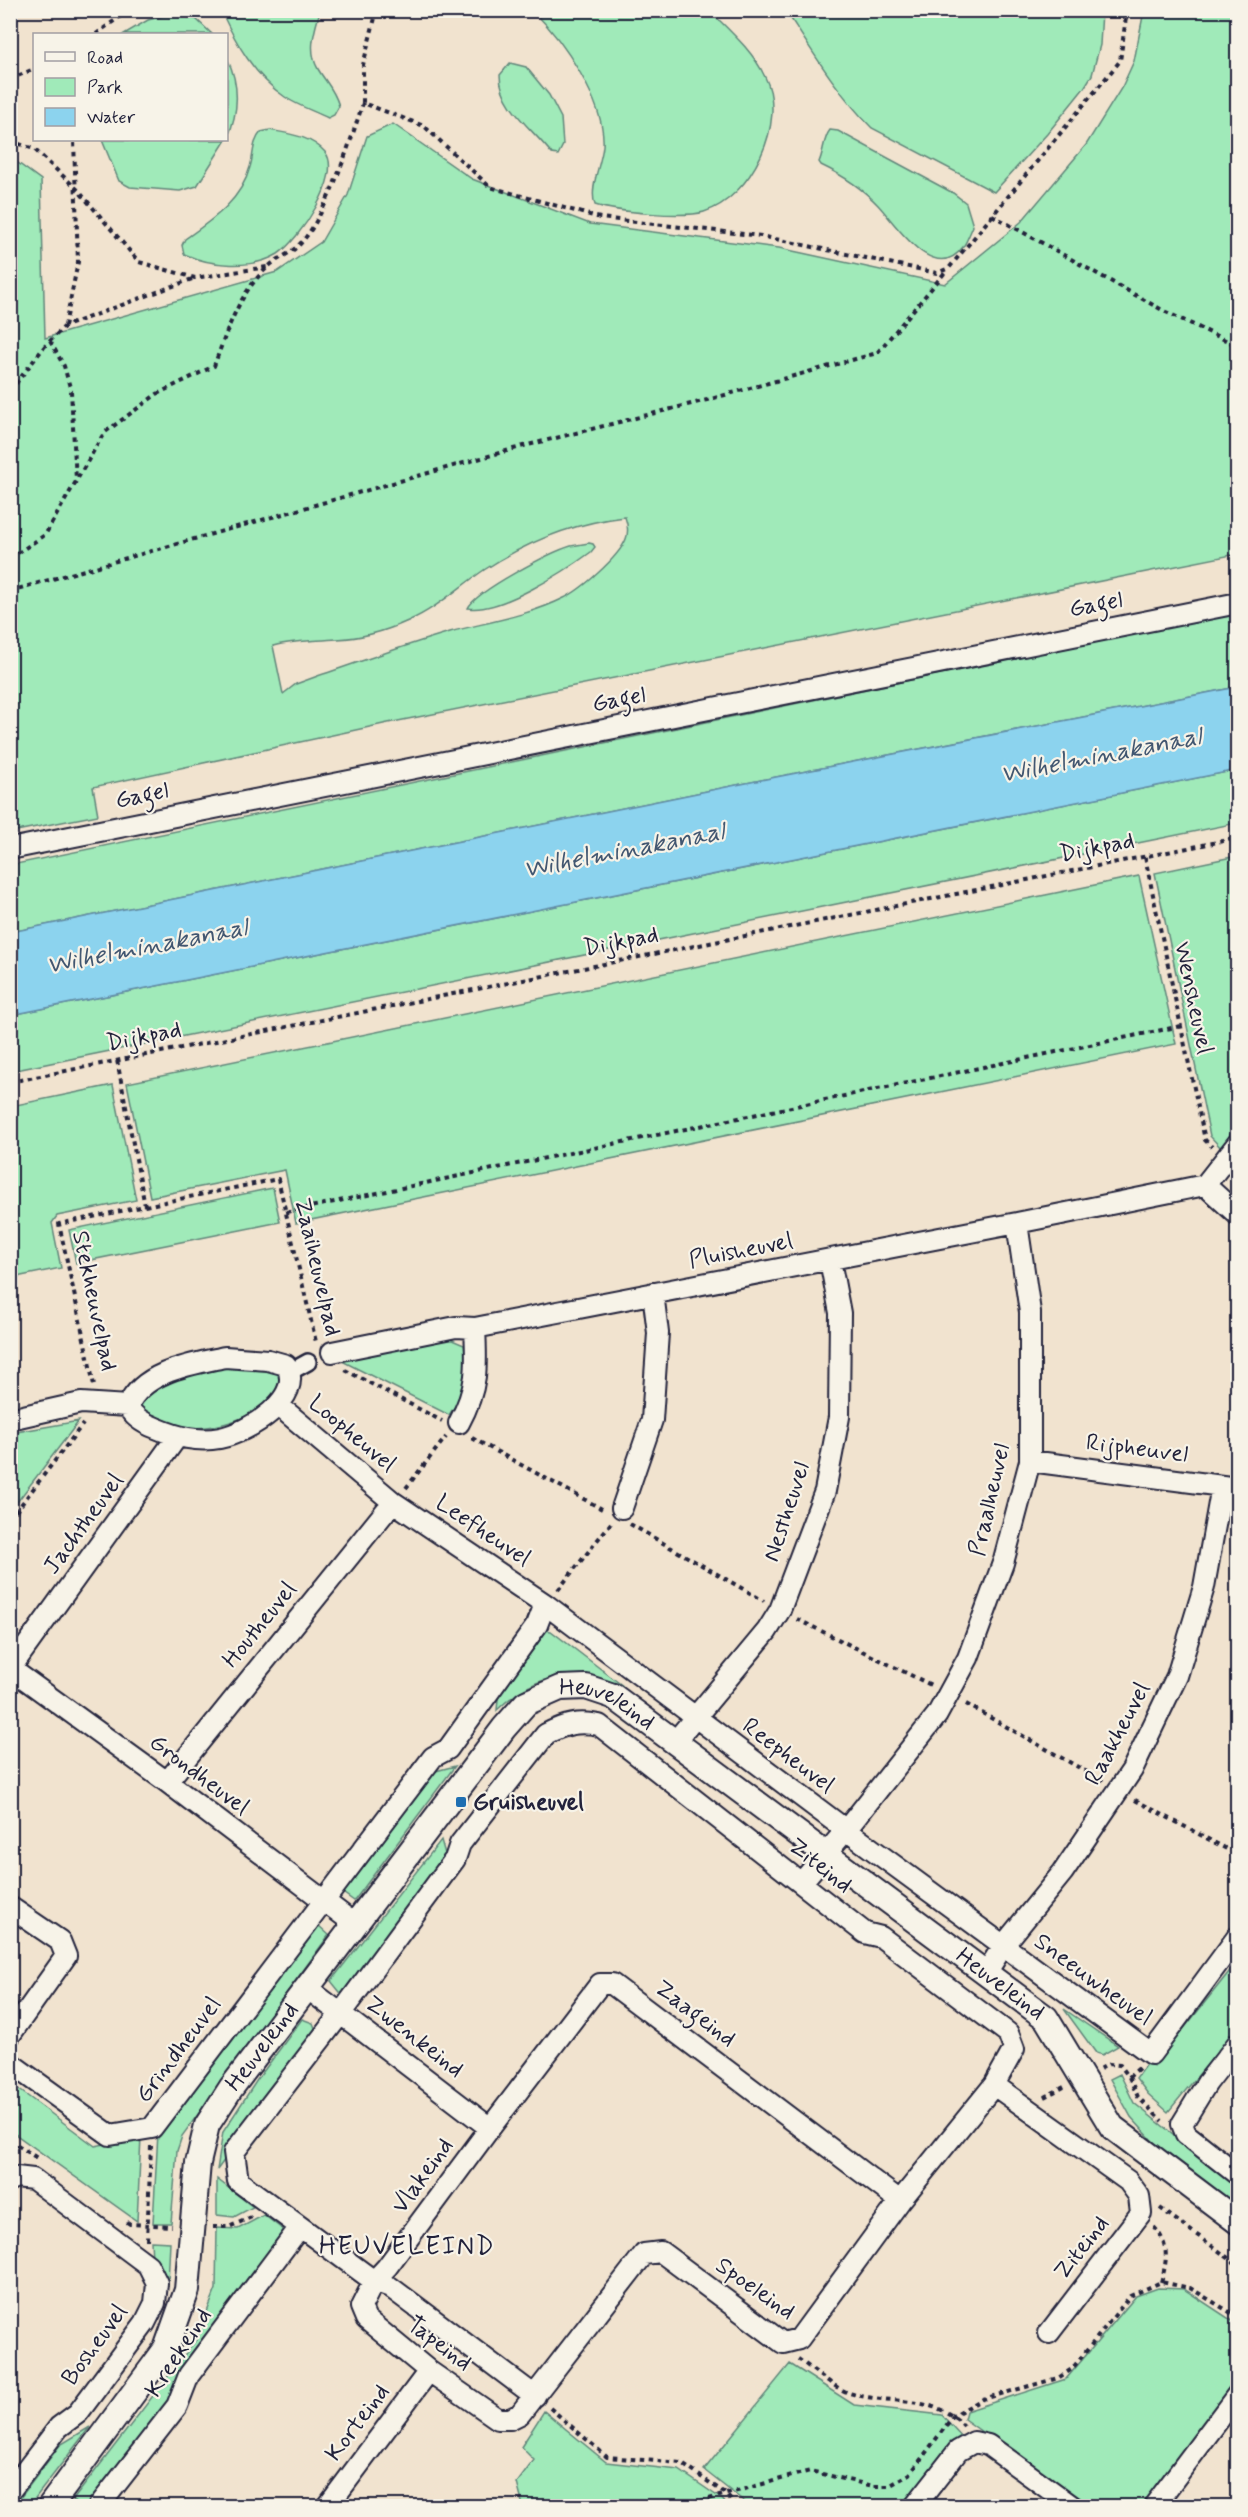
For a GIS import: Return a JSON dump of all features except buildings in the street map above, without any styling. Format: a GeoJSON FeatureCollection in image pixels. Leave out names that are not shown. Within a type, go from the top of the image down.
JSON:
{"type":"FeatureCollection","features":[{"type":"Feature","properties":{"kind":"street","name":"Gagel"},"geometry":{"type":"LineString","coordinates":[[10,849],[1238,603]]}},
{"type":"Feature","properties":{"kind":"street"},"geometry":{"type":"LineString","coordinates":[[1017,1223],[1205,1185],[1232,1151]]}},
{"type":"Feature","properties":{"kind":"street"},"geometry":{"type":"LineString","coordinates":[[1205,1185],[1238,1215]]}},
{"type":"Feature","properties":{"kind":"street","name":"Pluisheuvel"},"geometry":{"type":"LineString","coordinates":[[324,1349],[456,1327],[475,1328],[1017,1223]]}},
{"type":"Feature","properties":{"kind":"street","name":"Praalheuvel"},"geometry":{"type":"LineString","coordinates":[[801,1883],[937,1715],[968,1658],[1003,1563],[1030,1461],[1030,1312],[1017,1223]]}},
{"type":"Feature","properties":{"kind":"street","name":"Nestheuvel"},"geometry":{"type":"LineString","coordinates":[[674,1743],[767,1631],[780,1611],[825,1491],[839,1417],[840,1313],[830,1260]]}},
{"type":"Feature","properties":{"kind":"street"},"geometry":{"type":"LineString","coordinates":[[622,1508],[652,1420],[658,1333],[653,1293]]}},
{"type":"Feature","properties":{"kind":"street"},"geometry":{"type":"LineString","coordinates":[[459,1424],[471,1401],[477,1375],[475,1328]]}},
{"type":"Feature","properties":{"kind":"street"},"geometry":{"type":"LineString","coordinates":[[225,1357],[268,1360],[286,1365],[290,1372],[291,1383],[278,1405],[263,1419],[221,1438],[177,1437],[147,1425],[130,1412],[128,1406],[132,1396],[154,1379],[188,1365],[225,1357]]}},
{"type":"Feature","properties":{"kind":"street"},"geometry":{"type":"LineString","coordinates":[[290,1372],[308,1362]]}},
{"type":"Feature","properties":{"kind":"street"},"geometry":{"type":"LineString","coordinates":[[10,1419],[81,1403],[128,1406]]}},
{"type":"Feature","properties":{"kind":"street","name":"Loopheuvel"},"geometry":{"type":"LineString","coordinates":[[278,1405],[393,1502]]}},
{"type":"Feature","properties":{"kind":"street","name":"Jachtheuvel"},"geometry":{"type":"LineString","coordinates":[[11,1669],[177,1437]]}},
{"type":"Feature","properties":{"kind":"street","name":"Rijpheuvel"},"geometry":{"type":"LineString","coordinates":[[1030,1461],[1230,1487]]}},
{"type":"Feature","properties":{"kind":"street","name":"Raakheuvel"},"geometry":{"type":"LineString","coordinates":[[986,1973],[1003,1946],[1063,1872],[1132,1770],[1177,1676],[1204,1587],[1230,1487]]}},
{"type":"Feature","properties":{"kind":"street","name":"Leefheuvel"},"geometry":{"type":"LineString","coordinates":[[393,1502],[545,1604]]}},
{"type":"Feature","properties":{"kind":"street","name":"Houtheuvel"},"geometry":{"type":"LineString","coordinates":[[167,1782],[393,1502]]}},
{"type":"Feature","properties":{"kind":"street"},"geometry":{"type":"LineString","coordinates":[[325,1901],[433,1757],[448,1749],[537,1625],[545,1604]]}},
{"type":"Feature","properties":{"kind":"street","name":"Reepheuvel"},"geometry":{"type":"LineString","coordinates":[[545,1604],[1003,1946]]}},
{"type":"Feature","properties":{"kind":"street","name":"Grondheuvel"},"geometry":{"type":"LineString","coordinates":[[11,1669],[167,1782],[356,1924]]}},
{"type":"Feature","properties":{"kind":"street","name":"Heuveleind"},"geometry":{"type":"LineString","coordinates":[[50,2506],[166,2349],[187,2290],[198,2163],[207,2125],[231,2088],[504,1728],[526,1703],[560,1688],[586,1687],[613,1696],[1046,2018],[1112,2127],[1238,2223]]}},
{"type":"Feature","properties":{"kind":"street","name":"Ziteind"},"geometry":{"type":"LineString","coordinates":[[341,2013],[456,1858],[460,1844],[546,1734],[563,1725],[582,1722],[599,1725],[865,1933],[881,1937],[1008,2033],[1014,2049],[994,2085]]}},
{"type":"Feature","properties":{"kind":"street","name":"Grindheuvel"},"geometry":{"type":"LineString","coordinates":[[10,2063],[110,2135],[152,2128],[325,1901]]}},
{"type":"Feature","properties":{"kind":"street"},"geometry":{"type":"LineString","coordinates":[[10,1907],[60,1941],[66,1956],[10,2035]]}},
{"type":"Feature","properties":{"kind":"street","name":"Sneeuwheuvel"},"geometry":{"type":"LineString","coordinates":[[1003,1946],[1151,2054],[1238,1936]]}},
{"type":"Feature","properties":{"kind":"street","name":"Zaageind"},"geometry":{"type":"LineString","coordinates":[[490,2128],[600,1984],[612,1984],[900,2201]]}},
{"type":"Feature","properties":{"kind":"street","name":"Zwenkeind"},"geometry":{"type":"LineString","coordinates":[[307,1988],[490,2128]]}},
{"type":"Feature","properties":{"kind":"street","name":"Tapeind"},"geometry":{"type":"LineString","coordinates":[[341,2013],[234,2152],[238,2181],[374,2281],[390,2286],[535,2396]]}},
{"type":"Feature","properties":{"kind":"street"},"geometry":{"type":"LineString","coordinates":[[1238,2043],[1207,2083],[1182,2124],[1186,2134],[1238,2175]]}},
{"type":"Feature","properties":{"kind":"street"},"geometry":{"type":"LineString","coordinates":[[994,2085],[1128,2181],[1140,2205]]}},
{"type":"Feature","properties":{"kind":"street","name":"Spoeleind"},"geometry":{"type":"LineString","coordinates":[[520,2414],[644,2254],[661,2252],[783,2343],[799,2339],[900,2201],[994,2085]]}},
{"type":"Feature","properties":{"kind":"street","name":"Vlakeind"},"geometry":{"type":"LineString","coordinates":[[374,2281],[387,2267],[490,2128]]}},
{"type":"Feature","properties":{"kind":"street"},"geometry":{"type":"LineString","coordinates":[[10,2180],[16,2177],[33,2179],[148,2265]]}},
{"type":"Feature","properties":{"kind":"street","name":"Ziteind"},"geometry":{"type":"LineString","coordinates":[[1049,2333],[1140,2205]]}},
{"type":"Feature","properties":{"kind":"street","name":"Kreekeind"},"geometry":{"type":"LineString","coordinates":[[99,2506],[177,2406],[189,2375],[300,2227]]}},
{"type":"Feature","properties":{"kind":"street","name":"Bosheuvel"},"geometry":{"type":"LineString","coordinates":[[10,2491],[59,2427],[78,2414],[145,2323],[155,2303],[157,2283],[148,2265]]}},
{"type":"Feature","properties":{"kind":"street","name":"Tapeind"},"geometry":{"type":"LineString","coordinates":[[374,2281],[361,2307],[366,2319],[429,2371],[498,2419],[510,2419],[520,2414]]}},
{"type":"Feature","properties":{"kind":"street","name":"Korteind"},"geometry":{"type":"LineString","coordinates":[[328,2506],[429,2371]]}},
{"type":"Feature","properties":{"kind":"street"},"geometry":{"type":"LineString","coordinates":[[1154,2506],[1238,2394]]}},
{"type":"Feature","properties":{"kind":"street"},"geometry":{"type":"LineString","coordinates":[[915,2506],[958,2451],[974,2442],[988,2445],[1072,2506]]}},
{"type":"Feature","properties":{"kind":"path"},"geometry":{"type":"LineString","coordinates":[[99,33],[129,10]]}},
{"type":"Feature","properties":{"kind":"path"},"geometry":{"type":"LineString","coordinates":[[10,558],[45,535],[104,433],[157,394],[214,366],[235,309],[268,267],[299,245],[320,215],[350,144],[363,103],[363,65],[377,10]]}},
{"type":"Feature","properties":{"kind":"path"},"geometry":{"type":"LineString","coordinates":[[10,591],[524,446],[707,400],[877,353],[1120,61],[1127,10]]}},
{"type":"Feature","properties":{"kind":"path"},"geometry":{"type":"LineString","coordinates":[[10,79],[33,69]]}},
{"type":"Feature","properties":{"kind":"path"},"geometry":{"type":"LineString","coordinates":[[363,103],[424,126],[490,187],[600,218],[761,236],[937,273],[949,268]]}},
{"type":"Feature","properties":{"kind":"path"},"geometry":{"type":"LineString","coordinates":[[10,141],[34,149],[77,189],[139,262],[195,278]]}},
{"type":"Feature","properties":{"kind":"path"},"geometry":{"type":"LineString","coordinates":[[65,326],[78,262],[74,141]]}},
{"type":"Feature","properties":{"kind":"path"},"geometry":{"type":"LineString","coordinates":[[992,215],[1164,310],[1238,346]]}},
{"type":"Feature","properties":{"kind":"path"},"geometry":{"type":"LineString","coordinates":[[10,401],[17,382],[65,326],[195,278],[268,267]]}},
{"type":"Feature","properties":{"kind":"path"},"geometry":{"type":"LineString","coordinates":[[50,341],[64,366],[71,391],[76,481]]}},
{"type":"Feature","properties":{"kind":"path","name":"Dijkpad"},"geometry":{"type":"LineString","coordinates":[[10,1082],[1238,838]]}},
{"type":"Feature","properties":{"kind":"path","name":"Wensheuvel"},"geometry":{"type":"LineString","coordinates":[[1145,857],[1205,1140],[1232,1151]]}},
{"type":"Feature","properties":{"kind":"path"},"geometry":{"type":"LineString","coordinates":[[285,1212],[1181,1026]]}},
{"type":"Feature","properties":{"kind":"path"},"geometry":{"type":"LineString","coordinates":[[117,1060],[145,1206]]}},
{"type":"Feature","properties":{"kind":"path","name":"Zaaiheuvelpad"},"geometry":{"type":"LineString","coordinates":[[145,1206],[278,1179],[285,1212],[324,1349]]}},
{"type":"Feature","properties":{"kind":"path","name":"Stekheuvelpad"},"geometry":{"type":"LineString","coordinates":[[10,1519],[98,1405],[59,1224],[145,1206]]}},
{"type":"Feature","properties":{"kind":"path"},"geometry":{"type":"LineString","coordinates":[[393,1502],[459,1424]]}},
{"type":"Feature","properties":{"kind":"path"},"geometry":{"type":"LineString","coordinates":[[545,1604],[554,1596],[622,1508]]}},
{"type":"Feature","properties":{"kind":"path"},"geometry":{"type":"LineString","coordinates":[[1129,2077],[1138,2097],[1151,2111],[1164,2122],[1182,2124]]}},
{"type":"Feature","properties":{"kind":"path"},"geometry":{"type":"LineString","coordinates":[[148,2265],[147,2225],[152,2128]]}},
{"type":"Feature","properties":{"kind":"path"},"geometry":{"type":"LineString","coordinates":[[10,2140],[46,2163]]}},
{"type":"Feature","properties":{"kind":"path"},"geometry":{"type":"LineString","coordinates":[[120,2217],[130,2224],[229,2227],[252,2218],[266,2202]]}},
{"type":"Feature","properties":{"kind":"path"},"geometry":{"type":"LineString","coordinates":[[1140,2205],[1155,2204],[1238,2265]]}},
{"type":"Feature","properties":{"kind":"path"},"geometry":{"type":"LineString","coordinates":[[1140,2205],[1163,2238],[1166,2262],[1161,2282]]}},
{"type":"Feature","properties":{"kind":"path"},"geometry":{"type":"LineString","coordinates":[[683,2506],[810,2471],[873,2486],[889,2486],[910,2474],[954,2415],[983,2399],[1058,2378],[1072,2370],[1130,2296],[1161,2282],[1190,2288],[1238,2317]]}},
{"type":"Feature","properties":{"kind":"path"},"geometry":{"type":"LineString","coordinates":[[783,2343],[796,2358],[847,2392],[887,2401],[933,2404],[954,2415],[974,2442]]}},
{"type":"Feature","properties":{"kind":"path"},"geometry":{"type":"LineString","coordinates":[[535,2396],[607,2457],[681,2463],[726,2494],[735,2506]]}},
{"type":"Feature","properties":{"kind":"green space"},"geometry":{"type":"Polygon","coordinates":[[[221,11],[320,11],[314,33],[313,55],[318,69],[337,100],[339,106],[334,115],[328,118],[295,103],[264,80],[247,58],[221,11]]]}},
{"type":"Feature","properties":{"kind":"green space"},"geometry":{"type":"Polygon","coordinates":[[[533,11],[710,11],[754,59],[765,77],[771,95],[772,115],[761,156],[737,191],[721,204],[694,214],[650,213],[595,205],[593,191],[603,146],[598,111],[569,55],[533,11]]]}},
{"type":"Feature","properties":{"kind":"green space"},"geometry":{"type":"Polygon","coordinates":[[[786,11],[1102,11],[1100,45],[1092,75],[1047,134],[994,192],[872,128],[837,87],[786,11]]]}},
{"type":"Feature","properties":{"kind":"green space"},"geometry":{"type":"Polygon","coordinates":[[[1144,11],[1237,11],[1237,554],[388,723],[93,787],[98,815],[11,832],[11,158],[41,180],[45,338],[277,272],[321,242],[348,195],[367,136],[393,124],[472,179],[590,224],[779,248],[945,284],[1021,222],[1086,145],[1122,87],[1134,61],[1144,11]],[[625,517],[569,529],[517,550],[484,570],[428,610],[391,628],[355,637],[273,646],[283,694],[296,684],[382,654],[450,632],[522,614],[564,598],[589,581],[616,555],[627,536],[628,528],[625,517]]]}},
{"type":"Feature","properties":{"kind":"green space"},"geometry":{"type":"Polygon","coordinates":[[[170,14],[196,19],[211,33],[126,33],[148,20],[170,14]]]}},
{"type":"Feature","properties":{"kind":"green space"},"geometry":{"type":"Polygon","coordinates":[[[228,60],[236,88],[236,109],[228,136],[228,60]]]}},
{"type":"Feature","properties":{"kind":"green space"},"geometry":{"type":"Polygon","coordinates":[[[510,63],[526,67],[549,95],[561,118],[563,145],[558,155],[552,154],[519,117],[505,97],[500,75],[510,63]]]}},
{"type":"Feature","properties":{"kind":"green space"},"geometry":{"type":"Polygon","coordinates":[[[270,130],[313,142],[325,152],[329,162],[328,176],[324,191],[307,222],[287,247],[268,259],[231,264],[206,261],[184,254],[182,245],[185,239],[224,209],[240,190],[250,167],[258,136],[261,132],[270,130]]]}},
{"type":"Feature","properties":{"kind":"green space"},"geometry":{"type":"Polygon","coordinates":[[[830,130],[838,131],[953,193],[966,203],[973,226],[963,247],[952,257],[940,260],[928,256],[905,237],[865,193],[821,165],[819,162],[830,130]]]}},
{"type":"Feature","properties":{"kind":"green space"},"geometry":{"type":"Polygon","coordinates":[[[102,141],[225,141],[197,186],[180,191],[130,187],[119,181],[102,141]]]}},
{"type":"Feature","properties":{"kind":"green space"},"geometry":{"type":"Polygon","coordinates":[[[589,543],[595,547],[591,552],[532,589],[497,604],[468,608],[499,582],[532,564],[571,546],[589,543]]]}},
{"type":"Feature","properties":{"kind":"green space"},"geometry":{"type":"Polygon","coordinates":[[[1237,613],[1237,687],[776,777],[11,932],[11,865],[1237,613]]]}},
{"type":"Feature","properties":{"kind":"green space"},"geometry":{"type":"Polygon","coordinates":[[[1237,770],[1237,823],[11,1071],[11,1015],[1237,770]]]}},
{"type":"Feature","properties":{"kind":"green space"},"geometry":{"type":"Polygon","coordinates":[[[1237,856],[1237,1130],[1222,1149],[1210,1136],[1155,873],[1237,856]]]}},
{"type":"Feature","properties":{"kind":"green space"},"geometry":{"type":"Polygon","coordinates":[[[1139,876],[1176,1044],[296,1223],[285,1170],[150,1197],[127,1083],[1139,876]]]}},
{"type":"Feature","properties":{"kind":"green space"},"geometry":{"type":"Polygon","coordinates":[[[113,1085],[136,1200],[57,1216],[52,1223],[61,1268],[11,1278],[11,1106],[113,1085]]]}},
{"type":"Feature","properties":{"kind":"green space"},"geometry":{"type":"Polygon","coordinates":[[[273,1188],[280,1222],[76,1263],[69,1230],[273,1188]]]}},
{"type":"Feature","properties":{"kind":"green space"},"geometry":{"type":"Polygon","coordinates":[[[445,1337],[464,1345],[466,1354],[463,1394],[449,1415],[342,1361],[445,1337]]]}},
{"type":"Feature","properties":{"kind":"green space"},"geometry":{"type":"Polygon","coordinates":[[[226,1364],[267,1365],[280,1372],[278,1386],[271,1398],[260,1408],[231,1422],[215,1426],[199,1428],[179,1426],[161,1420],[139,1408],[139,1395],[191,1371],[226,1364]]]}},
{"type":"Feature","properties":{"kind":"green space"},"geometry":{"type":"Polygon","coordinates":[[[79,1421],[11,1510],[11,1433],[79,1421]]]}},
{"type":"Feature","properties":{"kind":"green space"},"geometry":{"type":"Polygon","coordinates":[[[545,1630],[551,1631],[623,1686],[586,1678],[556,1677],[527,1687],[497,1710],[499,1689],[545,1630]]]}},
{"type":"Feature","properties":{"kind":"green space"},"geometry":{"type":"Polygon","coordinates":[[[455,1766],[354,1901],[343,1893],[432,1772],[455,1766]]]}},
{"type":"Feature","properties":{"kind":"green space"},"geometry":{"type":"Polygon","coordinates":[[[441,1840],[447,1861],[344,1997],[331,1981],[441,1840]]]}},
{"type":"Feature","properties":{"kind":"green space"},"geometry":{"type":"Polygon","coordinates":[[[318,1925],[329,1935],[182,2136],[177,2151],[171,2223],[153,2223],[158,2133],[318,1925]]]}},
{"type":"Feature","properties":{"kind":"green space"},"geometry":{"type":"Polygon","coordinates":[[[1237,1962],[1237,2028],[1168,2112],[1148,2094],[1136,2078],[1146,2064],[1154,2066],[1237,1962]]]}},
{"type":"Feature","properties":{"kind":"green space"},"geometry":{"type":"Polygon","coordinates":[[[1064,2009],[1118,2046],[1102,2055],[1096,2053],[1064,2009]]]}},
{"type":"Feature","properties":{"kind":"green space"},"geometry":{"type":"Polygon","coordinates":[[[302,2019],[313,2023],[317,2033],[217,2170],[223,2132],[257,2080],[302,2019]]]}},
{"type":"Feature","properties":{"kind":"green space"},"geometry":{"type":"Polygon","coordinates":[[[1120,2074],[1134,2103],[1237,2185],[1237,2208],[1160,2149],[1131,2117],[1110,2079],[1120,2074]]]}},
{"type":"Feature","properties":{"kind":"green space"},"geometry":{"type":"Polygon","coordinates":[[[10,2083],[95,2146],[141,2137],[137,2221],[11,2131],[10,2083]]]}},
{"type":"Feature","properties":{"kind":"green space"},"geometry":{"type":"Polygon","coordinates":[[[217,2179],[253,2207],[234,2217],[217,2215],[217,2179]]]}},
{"type":"Feature","properties":{"kind":"green space"},"geometry":{"type":"Polygon","coordinates":[[[264,2215],[286,2232],[178,2372],[172,2400],[92,2506],[80,2506],[73,2500],[196,2340],[216,2289],[217,2228],[238,2229],[264,2215]]]}},
{"type":"Feature","properties":{"kind":"green space"},"geometry":{"type":"Polygon","coordinates":[[[151,2241],[170,2242],[168,2284],[152,2259],[151,2241]]]}},
{"type":"Feature","properties":{"kind":"green space"},"geometry":{"type":"Polygon","coordinates":[[[1158,2288],[1184,2289],[1237,2324],[1237,2387],[1147,2506],[1085,2506],[964,2419],[966,2411],[1066,2379],[1136,2296],[1158,2288]]]}},
{"type":"Feature","properties":{"kind":"green space"},"geometry":{"type":"Polygon","coordinates":[[[790,2364],[854,2405],[942,2415],[964,2439],[911,2506],[750,2506],[704,2470],[790,2364]]]}},
{"type":"Feature","properties":{"kind":"green space"},"geometry":{"type":"Polygon","coordinates":[[[544,2411],[606,2462],[679,2470],[723,2500],[727,2506],[523,2506],[517,2483],[534,2460],[521,2447],[544,2411]]]}},
{"type":"Feature","properties":{"kind":"green space"},"geometry":{"type":"Polygon","coordinates":[[[90,2427],[29,2506],[14,2506],[60,2445],[90,2427]]]}},
{"type":"Feature","properties":{"kind":"water","name":"Wilhelminakanaal"},"geometry":{"type":"Polygon","coordinates":[[[1237,687],[1237,770],[11,1015],[11,932],[776,777],[1237,687]]]}},
{"type":"Feature","properties":{"kind":"place","name":"Gruisheuvel"},"geometry":{"type":"Point","coordinates":[461,1802]}},
{"type":"Feature","properties":{"kind":"district","name":"HEUVELEIND"},"geometry":{"type":"Point","coordinates":[407,2247]}}]}
